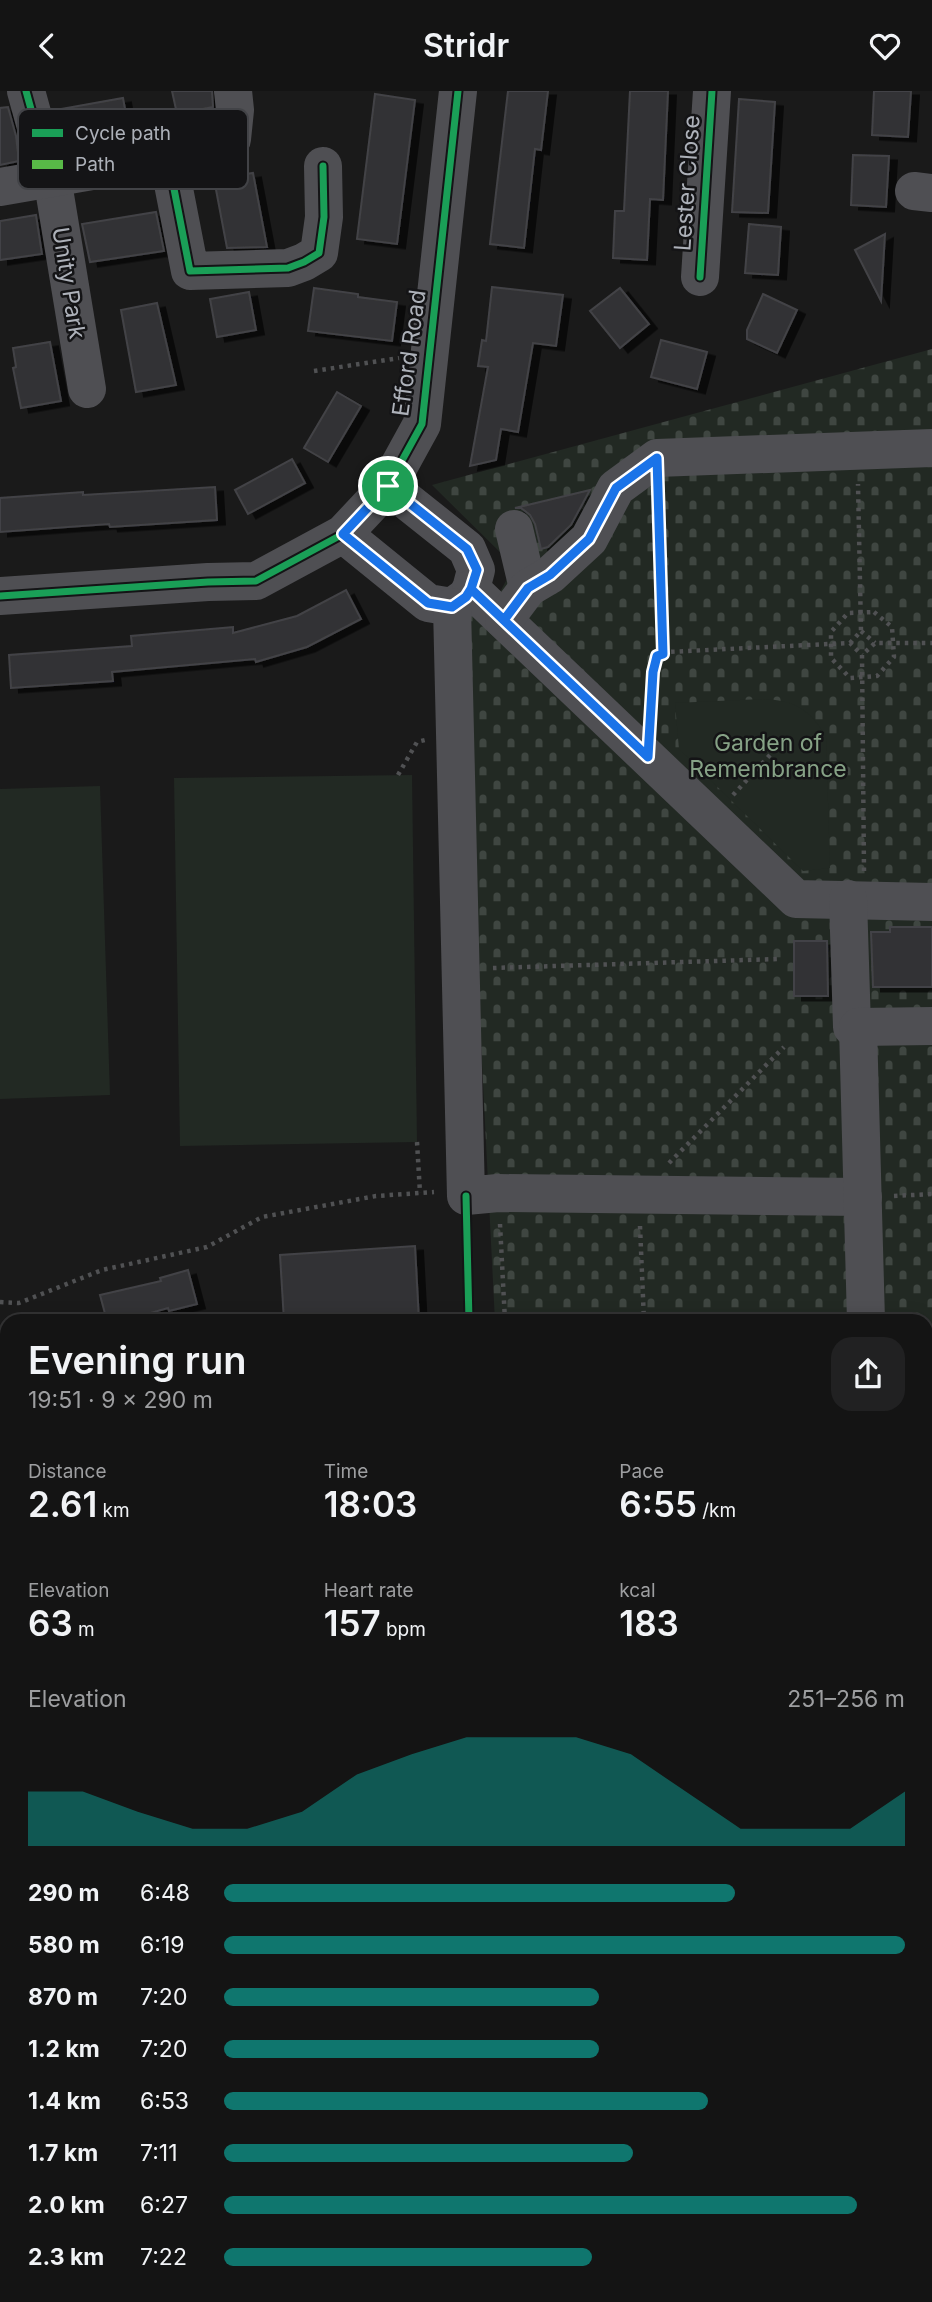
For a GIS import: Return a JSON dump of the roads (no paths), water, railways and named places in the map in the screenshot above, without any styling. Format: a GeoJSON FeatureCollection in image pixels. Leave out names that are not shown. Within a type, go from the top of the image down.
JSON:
{"type":"FeatureCollection","features":[{"type":"Feature","properties":{"kind":"street","name":"Unity Park"},"geometry":{"type":"LineString","coordinates":[[26,91],[31,109]]}},
{"type":"Feature","properties":{"kind":"street"},"geometry":{"type":"LineString","coordinates":[[233,91],[235,109]]}},
{"type":"Feature","properties":{"kind":"street","name":"Efford Road"},"geometry":{"type":"LineString","coordinates":[[0,596],[256,581],[343,534],[388,486],[422,424],[458,91]]}},
{"type":"Feature","properties":{"kind":"street","name":"Lester Close"},"geometry":{"type":"LineString","coordinates":[[700,277],[712,91]]}},
{"type":"Feature","properties":{"kind":"street"},"geometry":{"type":"LineString","coordinates":[[174,189],[190,271],[288,268],[318,253],[324,216],[323,166]]}},
{"type":"Feature","properties":{"kind":"street"},"geometry":{"type":"LineString","coordinates":[[0,187],[18,184]]}},
{"type":"Feature","properties":{"kind":"street","name":"Unity Park"},"geometry":{"type":"LineString","coordinates":[[50,189],[87,389]]}},
{"type":"Feature","properties":{"kind":"street"},"geometry":{"type":"LineString","coordinates":[[504,620],[528,588],[550,575],[589,539],[616,488],[657,458],[932,448]]}},
{"type":"Feature","properties":{"kind":"street"},"geometry":{"type":"LineString","coordinates":[[388,486],[467,549],[477,570],[462,598],[457,733],[482,1191],[863,1197]]}},
{"type":"Feature","properties":{"kind":"street"},"geometry":{"type":"LineString","coordinates":[[514,529],[528,588]]}},
{"type":"Feature","properties":{"kind":"street"},"geometry":{"type":"LineString","coordinates":[[343,534],[428,603],[462,598],[504,620],[796,899],[932,902]]}},
{"type":"Feature","properties":{"kind":"street"},"geometry":{"type":"LineString","coordinates":[[856,900],[852,1027],[932,1025]]}},
{"type":"Feature","properties":{"kind":"street"},"geometry":{"type":"LineString","coordinates":[[858,1027],[866,1314]]}},
{"type":"Feature","properties":{"kind":"park label","name":"Garden of Remembrance"},"geometry":{"type":"Point","coordinates":[768,756]}}]}
